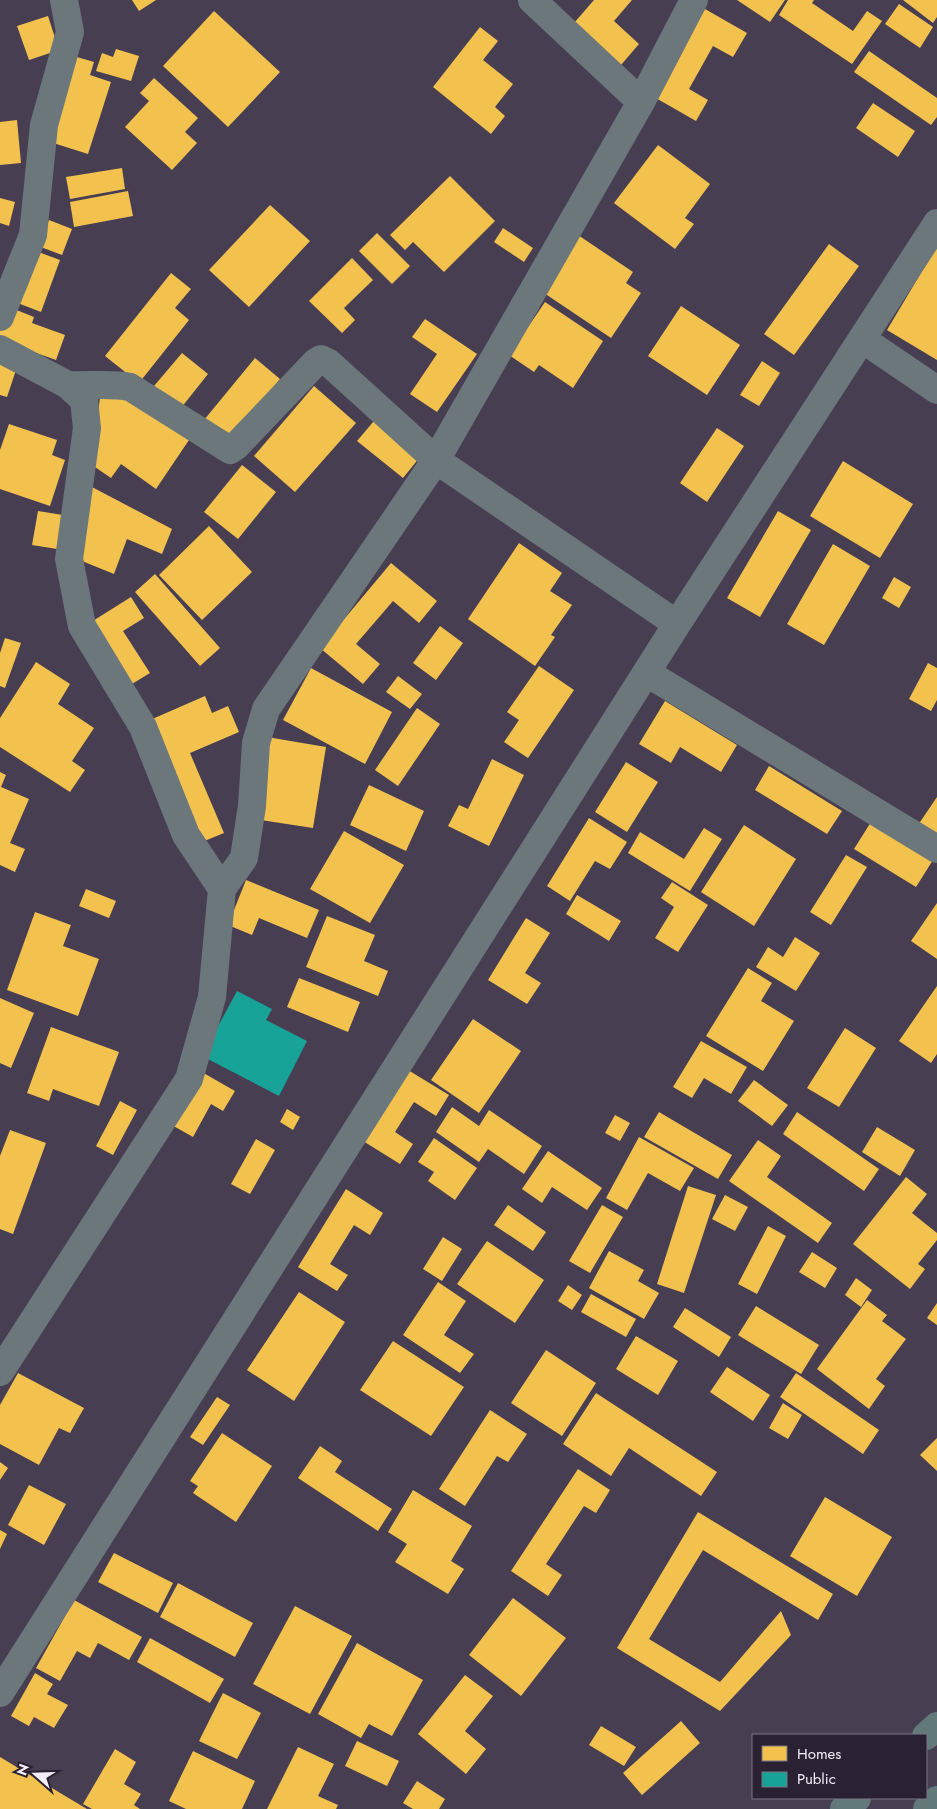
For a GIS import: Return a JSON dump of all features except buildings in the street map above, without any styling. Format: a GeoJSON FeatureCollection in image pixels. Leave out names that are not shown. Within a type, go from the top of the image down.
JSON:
{"type":"FeatureCollection","features":[{"type":"Feature","properties":{"kind":"main road"},"geometry":{"type":"LineString","coordinates":[[927,1735],[937,1726]]}},
{"type":"Feature","properties":{"kind":"main road"},"geometry":{"type":"LineString","coordinates":[[844,1809],[856,1799]]}},
{"type":"Feature","properties":{"kind":"main road"},"geometry":{"type":"LineString","coordinates":[[927,1809],[937,1800]]}},
{"type":"Feature","properties":{"kind":"street"},"geometry":{"type":"LineString","coordinates":[[0,317],[33,235],[44,125],[70,32],[64,0]]}},
{"type":"Feature","properties":{"kind":"street"},"geometry":{"type":"LineString","coordinates":[[532,0],[641,102]]}},
{"type":"Feature","properties":{"kind":"street"},"geometry":{"type":"LineString","coordinates":[[0,1372],[189,1080],[212,997],[222,889],[244,858],[252,806],[256,743],[266,709],[436,460],[641,102],[694,0]]}},
{"type":"Feature","properties":{"kind":"street"},"geometry":{"type":"LineString","coordinates":[[0,1693],[677,624],[937,223]]}},
{"type":"Feature","properties":{"kind":"street"},"geometry":{"type":"LineString","coordinates":[[862,339],[937,390]]}},
{"type":"Feature","properties":{"kind":"street"},"geometry":{"type":"LineString","coordinates":[[0,349],[68,386],[84,400],[87,428],[69,559],[82,626],[143,727],[186,835],[222,889]]}},
{"type":"Feature","properties":{"kind":"street"},"geometry":{"type":"LineString","coordinates":[[68,386],[100,387],[117,384],[130,388],[230,450],[321,359],[329,363],[436,460],[677,624]]}},
{"type":"Feature","properties":{"kind":"street"},"geometry":{"type":"LineString","coordinates":[[647,673],[937,849]]}}]}
